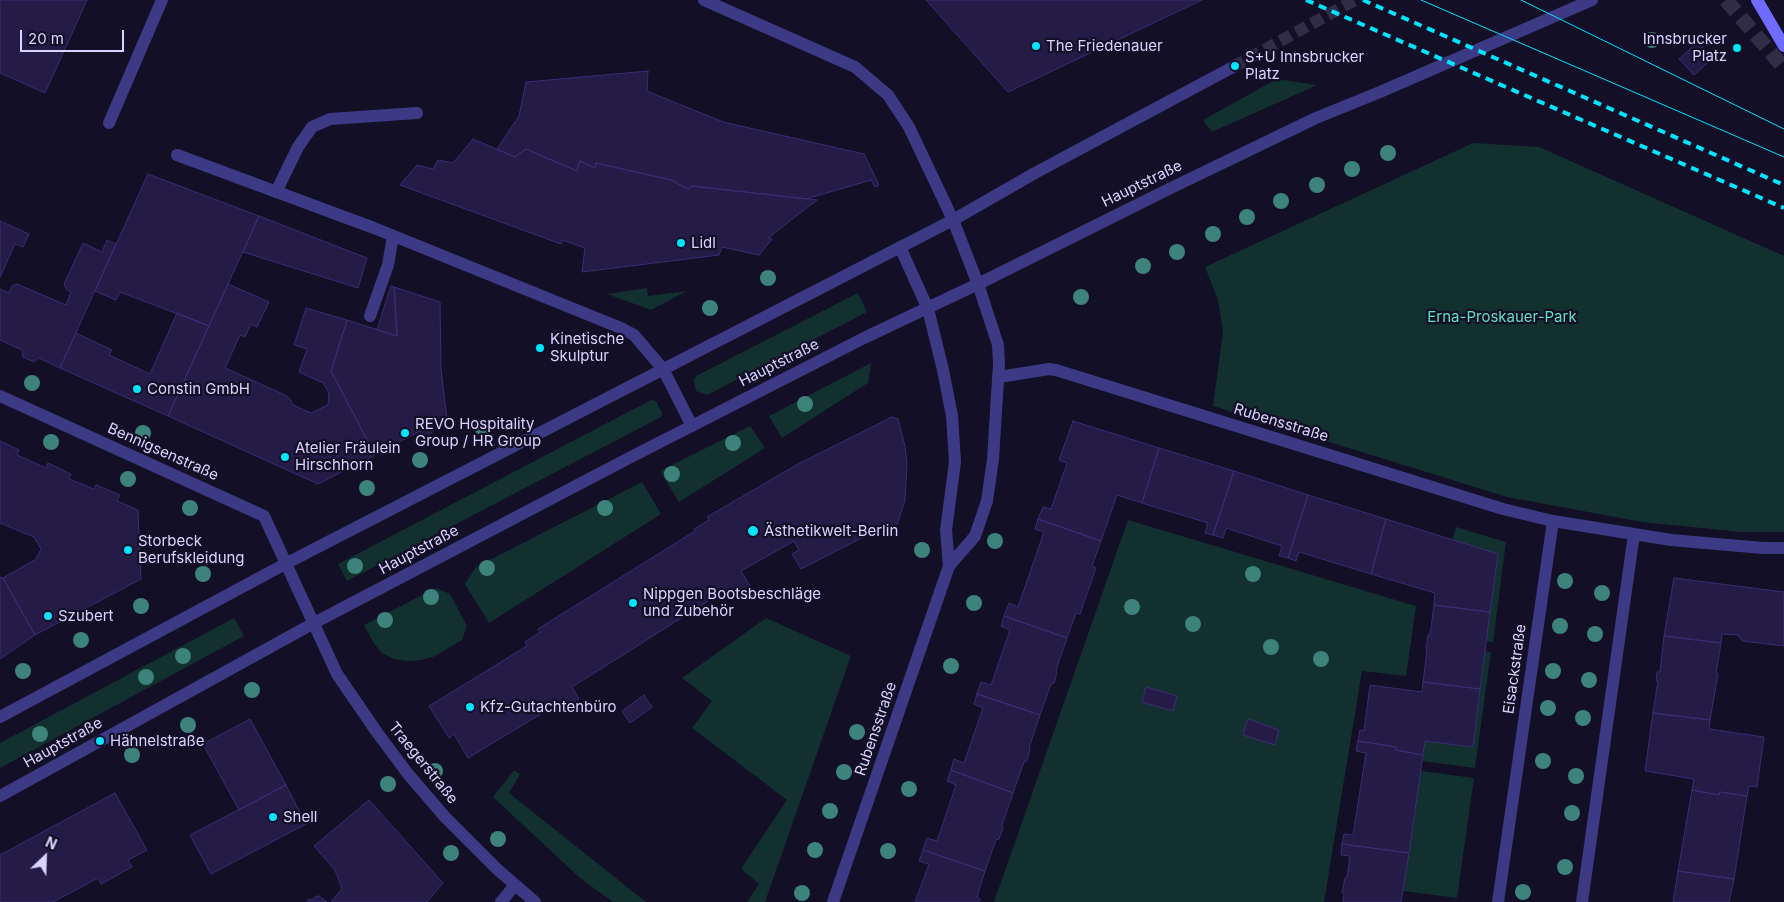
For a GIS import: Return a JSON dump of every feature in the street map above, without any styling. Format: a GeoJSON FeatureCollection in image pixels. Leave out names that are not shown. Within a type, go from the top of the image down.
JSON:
{"type":"FeatureCollection","features":[{"type":"Feature","properties":{"kind":"main road"},"geometry":{"type":"LineString","coordinates":[[1757,0],[1784,46]]}},
{"type":"Feature","properties":{"kind":"street"},"geometry":{"type":"LineString","coordinates":[[109,123],[162,0]]}},
{"type":"Feature","properties":{"kind":"street","name":"Rubensstraße"},"geometry":{"type":"LineString","coordinates":[[704,0],[855,67],[888,95],[909,127],[952,220],[978,284],[998,345],[999,377],[993,460],[987,501],[975,536],[949,566],[833,902]]}},
{"type":"Feature","properties":{"kind":"street","name":"Hauptstraße"},"geometry":{"type":"LineString","coordinates":[[0,796],[314,623],[864,338],[1316,118],[1592,0]]}},
{"type":"Feature","properties":{"kind":"street"},"geometry":{"type":"LineString","coordinates":[[0,717],[287,564],[952,220],[1233,68]]}},
{"type":"Feature","properties":{"kind":"street"},"geometry":{"type":"LineString","coordinates":[[276,192],[298,147],[312,127],[330,120],[417,113]]}},
{"type":"Feature","properties":{"kind":"street"},"geometry":{"type":"LineString","coordinates":[[177,155],[393,236],[621,328],[634,335],[663,369],[692,426]]}},
{"type":"Feature","properties":{"kind":"street"},"geometry":{"type":"LineString","coordinates":[[370,316],[388,265],[393,236]]}},
{"type":"Feature","properties":{"kind":"street","name":"Rubensstraße"},"geometry":{"type":"LineString","coordinates":[[900,247],[928,308],[944,370],[952,416],[955,462],[946,530],[949,566]]}},
{"type":"Feature","properties":{"kind":"street","name":"Rubensstraße"},"geometry":{"type":"LineString","coordinates":[[999,377],[1049,369],[1056,370],[1503,510],[1552,521]]}},
{"type":"Feature","properties":{"kind":"street","name":"Bennigsenstraße"},"geometry":{"type":"LineString","coordinates":[[0,396],[264,516],[314,623]]}},
{"type":"Feature","properties":{"kind":"street"},"geometry":{"type":"LineString","coordinates":[[1552,521],[1680,541],[1784,548]]}},
{"type":"Feature","properties":{"kind":"street","name":"Eisackstraße"},"geometry":{"type":"LineString","coordinates":[[1498,902],[1552,521]]}},
{"type":"Feature","properties":{"kind":"street"},"geometry":{"type":"LineString","coordinates":[[1582,902],[1634,534]]}},
{"type":"Feature","properties":{"kind":"street","name":"Traegerstraße"},"geometry":{"type":"LineString","coordinates":[[314,623],[336,674],[408,774],[445,817],[535,902]]}},
{"type":"Feature","properties":{"kind":"street"},"geometry":{"type":"LineString","coordinates":[[501,902],[515,885]]}},
{"type":"Feature","properties":{"kind":"green space"},"geometry":{"type":"Polygon","coordinates":[[[1277,79],[1317,85],[1212,132],[1203,120],[1277,79]]]}},
{"type":"Feature","properties":{"kind":"green space","name":"Erna-Proskauer-Park"},"geometry":{"type":"Polygon","coordinates":[[[1473,143],[1539,147],[1784,256],[1784,532],[1741,532],[1642,522],[1507,497],[1213,406],[1223,332],[1218,300],[1205,267],[1473,143]]]}},
{"type":"Feature","properties":{"kind":"green space"},"geometry":{"type":"Polygon","coordinates":[[[647,288],[648,296],[687,291],[651,310],[607,294],[647,288]]]}},
{"type":"Feature","properties":{"kind":"green space"},"geometry":{"type":"Polygon","coordinates":[[[858,293],[867,312],[707,395],[696,391],[694,380],[696,376],[858,293]]]}},
{"type":"Feature","properties":{"kind":"green space"},"geometry":{"type":"Polygon","coordinates":[[[871,363],[868,383],[782,438],[769,416],[871,363]]]}},
{"type":"Feature","properties":{"kind":"green space"},"geometry":{"type":"Polygon","coordinates":[[[651,400],[656,401],[662,413],[661,417],[347,581],[338,564],[651,400]]]}},
{"type":"Feature","properties":{"kind":"green space"},"geometry":{"type":"Polygon","coordinates":[[[750,426],[765,448],[679,502],[660,471],[750,426]]]}},
{"type":"Feature","properties":{"kind":"green space"},"geometry":{"type":"Polygon","coordinates":[[[642,482],[661,514],[489,623],[465,584],[476,567],[642,482]]]}},
{"type":"Feature","properties":{"kind":"green space"},"geometry":{"type":"Polygon","coordinates":[[[1128,520],[1416,606],[1406,676],[1362,671],[1324,902],[994,902],[1128,520]]]}},
{"type":"Feature","properties":{"kind":"green space"},"geometry":{"type":"Polygon","coordinates":[[[1456,527],[1506,542],[1493,642],[1486,641],[1452,540],[1456,527]]]}},
{"type":"Feature","properties":{"kind":"green space"},"geometry":{"type":"Polygon","coordinates":[[[436,588],[450,594],[467,626],[462,640],[433,657],[421,660],[394,659],[382,653],[373,642],[364,625],[436,588]]]}},
{"type":"Feature","properties":{"kind":"green space"},"geometry":{"type":"Polygon","coordinates":[[[234,618],[244,636],[0,768],[0,743],[234,618]]]}},
{"type":"Feature","properties":{"kind":"green space"},"geometry":{"type":"Polygon","coordinates":[[[766,618],[851,656],[765,902],[747,902],[759,884],[741,869],[787,800],[692,728],[712,701],[682,678],[766,618]]]}},
{"type":"Feature","properties":{"kind":"green space"},"geometry":{"type":"Polygon","coordinates":[[[1485,651],[1491,652],[1475,768],[1422,761],[1425,741],[1473,747],[1485,651]]]}},
{"type":"Feature","properties":{"kind":"green space"},"geometry":{"type":"Polygon","coordinates":[[[514,770],[520,774],[509,793],[646,902],[613,902],[580,878],[493,797],[514,770]]]}},
{"type":"Feature","properties":{"kind":"green space"},"geometry":{"type":"Polygon","coordinates":[[[1421,771],[1474,778],[1457,898],[1403,891],[1421,771]]]}},
{"type":"Feature","properties":{"kind":"building"},"geometry":{"type":"Polygon","coordinates":[[[0,0],[87,0],[45,93],[0,73],[0,0]]]}},
{"type":"Feature","properties":{"kind":"building","name":"The Friedenauer"},"geometry":{"type":"Polygon","coordinates":[[[926,0],[1202,0],[1008,92],[926,0]]]}},
{"type":"Feature","properties":{"kind":"building"},"geometry":{"type":"Polygon","coordinates":[[[1698,42],[1713,58],[1694,75],[1679,59],[1698,42]]]}},
{"type":"Feature","properties":{"kind":"building"},"geometry":{"type":"Polygon","coordinates":[[[648,71],[647,91],[723,122],[864,154],[879,185],[875,187],[871,180],[806,199],[692,186],[688,189],[671,180],[596,163],[595,168],[580,161],[577,171],[526,149],[515,157],[497,149],[519,116],[526,82],[648,71]]]}},
{"type":"Feature","properties":{"kind":"building"},"geometry":{"type":"Polygon","coordinates":[[[473,139],[515,157],[526,149],[577,171],[580,161],[595,168],[596,163],[671,180],[688,189],[692,186],[817,200],[768,238],[772,239],[759,255],[722,247],[719,255],[582,272],[585,248],[562,240],[561,244],[400,185],[417,165],[433,169],[438,160],[453,163],[473,139]]]}},
{"type":"Feature","properties":{"kind":"building"},"geometry":{"type":"Polygon","coordinates":[[[148,174],[259,216],[209,326],[120,292],[116,300],[95,291],[148,174]]]}},
{"type":"Feature","properties":{"kind":"building"},"geometry":{"type":"Polygon","coordinates":[[[259,216],[367,258],[358,288],[243,252],[259,216]]]}},
{"type":"Feature","properties":{"kind":"building"},"geometry":{"type":"Polygon","coordinates":[[[0,221],[29,234],[23,247],[15,244],[0,277],[0,221]]]}},
{"type":"Feature","properties":{"kind":"building"},"geometry":{"type":"Polygon","coordinates":[[[107,240],[116,244],[60,368],[39,358],[34,362],[23,357],[22,350],[0,340],[0,289],[9,293],[12,286],[17,284],[66,305],[71,292],[67,290],[64,284],[83,243],[102,252],[107,240]]]}},
{"type":"Feature","properties":{"kind":"building"},"geometry":{"type":"Polygon","coordinates":[[[228,284],[269,302],[257,327],[251,324],[245,337],[240,335],[225,368],[285,395],[293,405],[311,413],[328,405],[329,393],[323,383],[299,372],[307,349],[294,345],[306,308],[347,320],[331,371],[375,455],[318,484],[168,416],[228,284]]]}},
{"type":"Feature","properties":{"kind":"building"},"geometry":{"type":"Polygon","coordinates":[[[391,286],[394,287],[397,336],[377,330],[391,286]]]}},
{"type":"Feature","properties":{"kind":"building"},"geometry":{"type":"Polygon","coordinates":[[[394,287],[440,302],[441,369],[447,419],[423,440],[420,431],[375,455],[331,371],[347,320],[397,336],[394,287]]]}},
{"type":"Feature","properties":{"kind":"building"},"geometry":{"type":"Polygon","coordinates":[[[177,313],[209,326],[168,416],[60,368],[76,333],[112,350],[109,355],[150,374],[177,313]]]}},
{"type":"Feature","properties":{"kind":"building"},"geometry":{"type":"Polygon","coordinates":[[[892,417],[898,419],[905,446],[907,464],[905,500],[896,528],[883,527],[801,569],[792,554],[799,550],[794,541],[741,571],[750,586],[734,595],[729,588],[572,687],[579,699],[564,707],[561,702],[468,758],[454,734],[449,738],[429,706],[527,646],[525,642],[540,632],[538,629],[695,531],[694,529],[709,520],[707,517],[798,464],[892,417]]]}},
{"type":"Feature","properties":{"kind":"building"},"geometry":{"type":"Polygon","coordinates":[[[1073,421],[1159,448],[1142,503],[1117,495],[1101,541],[1038,519],[1043,507],[1051,509],[1067,463],[1059,460],[1073,421]]]}},
{"type":"Feature","properties":{"kind":"building"},"geometry":{"type":"Polygon","coordinates":[[[0,441],[19,450],[17,455],[46,468],[48,463],[71,474],[69,479],[94,489],[96,485],[120,495],[117,501],[138,510],[141,579],[35,635],[3,578],[36,559],[41,549],[34,537],[0,523],[0,441]]]}},
{"type":"Feature","properties":{"kind":"building"},"geometry":{"type":"Polygon","coordinates":[[[1159,448],[1234,471],[1213,535],[1205,533],[1208,523],[1142,503],[1159,448]]]}},
{"type":"Feature","properties":{"kind":"building"},"geometry":{"type":"Polygon","coordinates":[[[1234,471],[1308,495],[1288,558],[1279,556],[1282,546],[1226,528],[1223,538],[1213,535],[1234,471]]]}},
{"type":"Feature","properties":{"kind":"building"},"geometry":{"type":"Polygon","coordinates":[[[1308,495],[1386,519],[1371,574],[1299,552],[1296,561],[1288,558],[1308,495]]]}},
{"type":"Feature","properties":{"kind":"building"},"geometry":{"type":"Polygon","coordinates":[[[1038,519],[1101,541],[1092,566],[1096,568],[1080,614],[1076,613],[1067,638],[1004,616],[1009,603],[1018,607],[1044,532],[1035,529],[1038,519]]]}},
{"type":"Feature","properties":{"kind":"building"},"geometry":{"type":"Polygon","coordinates":[[[1386,519],[1498,554],[1490,612],[1434,605],[1435,593],[1371,574],[1386,519]]]}},
{"type":"Feature","properties":{"kind":"building"},"geometry":{"type":"Polygon","coordinates":[[[0,577],[3,578],[35,635],[0,659],[0,577]]]}},
{"type":"Feature","properties":{"kind":"building"},"geometry":{"type":"Polygon","coordinates":[[[1674,578],[1784,592],[1784,646],[1742,641],[1738,635],[1722,634],[1721,643],[1664,636],[1674,578]]]}},
{"type":"Feature","properties":{"kind":"building"},"geometry":{"type":"Polygon","coordinates":[[[1434,605],[1490,612],[1480,689],[1423,682],[1428,635],[1430,635],[1434,605]]]}},
{"type":"Feature","properties":{"kind":"building"},"geometry":{"type":"Polygon","coordinates":[[[1004,616],[1067,638],[1056,670],[1054,683],[1051,684],[1040,715],[977,694],[981,682],[991,685],[1010,630],[1001,626],[1004,616]]]}},
{"type":"Feature","properties":{"kind":"building"},"geometry":{"type":"Polygon","coordinates":[[[1664,636],[1721,643],[1710,720],[1653,713],[1658,681],[1656,681],[1657,672],[1660,672],[1664,636]]]}},
{"type":"Feature","properties":{"kind":"building"},"geometry":{"type":"Polygon","coordinates":[[[1423,682],[1480,689],[1473,747],[1425,741],[1423,755],[1396,750],[1396,747],[1358,741],[1360,730],[1364,731],[1370,685],[1422,692],[1423,682]]]}},
{"type":"Feature","properties":{"kind":"building"},"geometry":{"type":"Polygon","coordinates":[[[1146,687],[1177,696],[1173,711],[1142,702],[1146,687]]]}},
{"type":"Feature","properties":{"kind":"building"},"geometry":{"type":"Polygon","coordinates":[[[977,694],[1040,715],[1029,748],[1027,761],[1024,762],[1013,793],[951,770],[954,759],[964,763],[983,708],[974,704],[977,694]]]}},
{"type":"Feature","properties":{"kind":"building"},"geometry":{"type":"Polygon","coordinates":[[[644,695],[652,707],[630,723],[622,711],[644,695]]]}},
{"type":"Feature","properties":{"kind":"building"},"geometry":{"type":"Polygon","coordinates":[[[1653,713],[1710,720],[1709,729],[1764,737],[1757,787],[1749,786],[1747,796],[1720,792],[1719,795],[1692,790],[1694,779],[1645,771],[1653,713]]]}},
{"type":"Feature","properties":{"kind":"building"},"geometry":{"type":"Polygon","coordinates":[[[250,719],[286,785],[239,810],[203,744],[250,719]]]}},
{"type":"Feature","properties":{"kind":"building"},"geometry":{"type":"Polygon","coordinates":[[[1248,719],[1279,730],[1275,745],[1243,735],[1248,719]]]}},
{"type":"Feature","properties":{"kind":"building"},"geometry":{"type":"Polygon","coordinates":[[[1358,741],[1396,747],[1396,750],[1423,755],[1409,853],[1342,844],[1344,834],[1353,835],[1366,753],[1356,751],[1358,741]]]}},
{"type":"Feature","properties":{"kind":"building"},"geometry":{"type":"Polygon","coordinates":[[[951,770],[1013,793],[1002,825],[1003,828],[999,839],[996,840],[985,871],[923,850],[927,838],[937,841],[956,785],[947,781],[951,770]]]}},
{"type":"Feature","properties":{"kind":"building"},"geometry":{"type":"Polygon","coordinates":[[[286,785],[306,824],[211,874],[190,835],[286,785]]]}},
{"type":"Feature","properties":{"kind":"building"},"geometry":{"type":"Polygon","coordinates":[[[1692,790],[1719,795],[1720,792],[1747,796],[1734,879],[1678,871],[1692,790]]]}},
{"type":"Feature","properties":{"kind":"building"},"geometry":{"type":"Polygon","coordinates":[[[115,793],[147,850],[128,860],[132,867],[101,884],[98,878],[53,902],[0,902],[0,855],[115,793]]]}},
{"type":"Feature","properties":{"kind":"building"},"geometry":{"type":"Polygon","coordinates":[[[369,800],[443,883],[427,902],[331,902],[342,889],[335,870],[314,846],[369,800]]]}},
{"type":"Feature","properties":{"kind":"building"},"geometry":{"type":"Polygon","coordinates":[[[1342,844],[1409,853],[1401,902],[1343,902],[1344,894],[1342,893],[1345,878],[1347,877],[1350,856],[1341,855],[1342,844]]]}},
{"type":"Feature","properties":{"kind":"building"},"geometry":{"type":"Polygon","coordinates":[[[923,850],[985,871],[977,897],[980,899],[979,902],[915,902],[929,864],[919,861],[923,850]]]}},
{"type":"Feature","properties":{"kind":"building"},"geometry":{"type":"Polygon","coordinates":[[[1678,871],[1734,879],[1729,902],[1673,902],[1678,871]]]}},
{"type":"Feature","properties":{"kind":"building"},"geometry":{"type":"Polygon","coordinates":[[[319,896],[327,902],[306,902],[309,899],[312,900],[319,896]]]}},
{"type":"Feature","properties":{"kind":"tunnel"},"geometry":{"type":"LineString","coordinates":[[1233,67],[1355,0]]}},
{"type":"Feature","properties":{"kind":"tunnel"},"geometry":{"type":"LineString","coordinates":[[1726,0],[1784,68]]}},
{"type":"Feature","properties":{"kind":"tram line"},"geometry":{"type":"LineString","coordinates":[[1421,0],[1784,157]]}},
{"type":"Feature","properties":{"kind":"tram line"},"geometry":{"type":"LineString","coordinates":[[1521,0],[1784,129]]}},
{"type":"Feature","properties":{"kind":"railway"},"geometry":{"type":"LineString","coordinates":[[1306,0],[1784,208]]}},
{"type":"Feature","properties":{"kind":"railway"},"geometry":{"type":"LineString","coordinates":[[1363,0],[1784,185]]}},
{"type":"Feature","properties":{"kind":"place","name":"The Friedenauer"},"geometry":{"type":"Point","coordinates":[1036,46]}},
{"type":"Feature","properties":{"kind":"place","name":"Innsbrucker Platz"},"geometry":{"type":"Point","coordinates":[1737,48]}},
{"type":"Feature","properties":{"kind":"place","name":"S+U Innsbrucker Platz"},"geometry":{"type":"Point","coordinates":[1235,66]}},
{"type":"Feature","properties":{"kind":"place","name":"Lidl"},"geometry":{"type":"Point","coordinates":[681,243]}},
{"type":"Feature","properties":{"kind":"place","name":"Kinetische Skulptur"},"geometry":{"type":"Point","coordinates":[540,348]}},
{"type":"Feature","properties":{"kind":"place","name":"Constin GmbH"},"geometry":{"type":"Point","coordinates":[137,389]}},
{"type":"Feature","properties":{"kind":"place","name":"REVO Hospitality Group / HR Group"},"geometry":{"type":"Point","coordinates":[405,433]}},
{"type":"Feature","properties":{"kind":"place","name":"Atelier Fräulein Hirschhorn"},"geometry":{"type":"Point","coordinates":[285,457]}},
{"type":"Feature","properties":{"kind":"place","name":"Ästhetikwelt-Berlin"},"geometry":{"type":"Point","coordinates":[753,531]}},
{"type":"Feature","properties":{"kind":"place","name":"Storbeck Berufskleidung"},"geometry":{"type":"Point","coordinates":[128,550]}},
{"type":"Feature","properties":{"kind":"place","name":"Nippgen Bootsbeschläge und Zubehör"},"geometry":{"type":"Point","coordinates":[633,603]}},
{"type":"Feature","properties":{"kind":"place","name":"Szubert"},"geometry":{"type":"Point","coordinates":[48,616]}},
{"type":"Feature","properties":{"kind":"place","name":"Kfz-Gutachtenbüro"},"geometry":{"type":"Point","coordinates":[470,707]}},
{"type":"Feature","properties":{"kind":"place","name":"Hähnelstraße"},"geometry":{"type":"Point","coordinates":[100,741]}},
{"type":"Feature","properties":{"kind":"place","name":"Shell"},"geometry":{"type":"Point","coordinates":[273,817]}}]}
